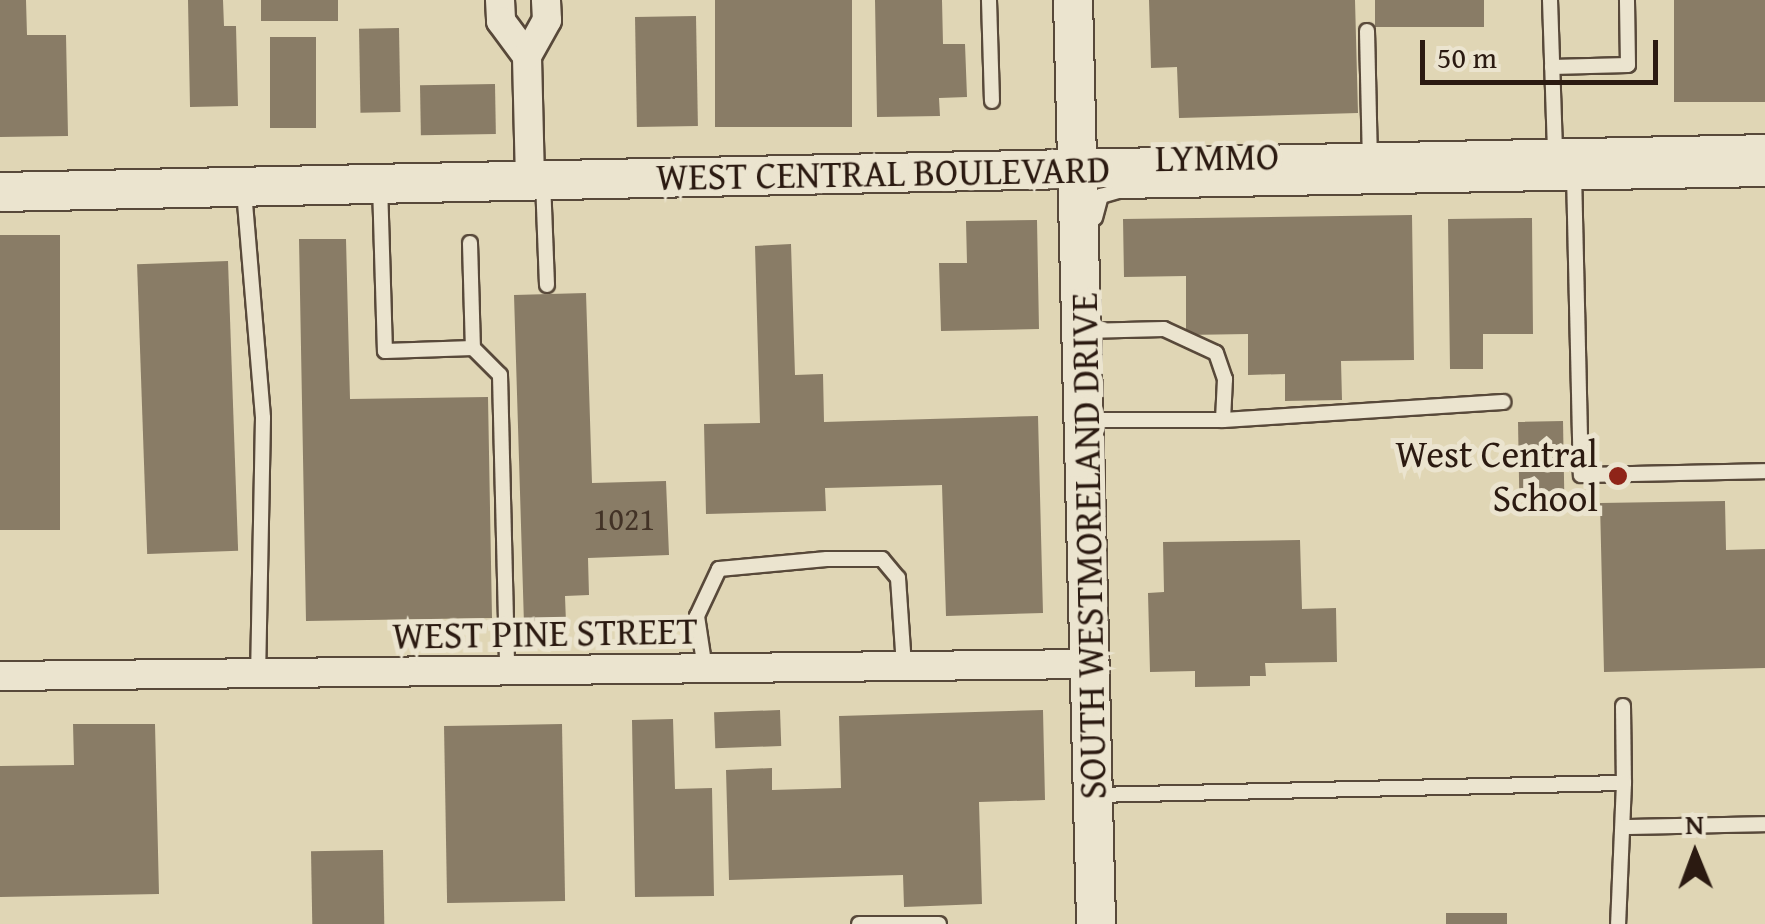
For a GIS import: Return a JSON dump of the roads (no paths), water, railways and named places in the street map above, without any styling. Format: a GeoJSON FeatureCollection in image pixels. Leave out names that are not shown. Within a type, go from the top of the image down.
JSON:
{"type":"FeatureCollection","features":[{"type":"Feature","properties":{"kind":"street"},"geometry":{"type":"LineString","coordinates":[[500,0],[501,21],[527,56],[537,180]]}},
{"type":"Feature","properties":{"kind":"street"},"geometry":{"type":"LineString","coordinates":[[527,56],[547,20],[546,0]]}},
{"type":"Feature","properties":{"kind":"street","name":"SOUTH WESTMORELAND DRIVE"},"geometry":{"type":"LineString","coordinates":[[1074,0],[1090,331],[1090,664],[1101,794],[1096,924]]}},
{"type":"Feature","properties":{"kind":"street","name":"WEST CENTRAL BOULEVARD"},"geometry":{"type":"LineString","coordinates":[[0,192],[1370,163],[1567,166],[1765,154]]}},
{"type":"Feature","properties":{"kind":"street","name":"WEST PINE STREET"},"geometry":{"type":"LineString","coordinates":[[0,676],[1090,664]]}},
{"type":"Feature","properties":{"kind":"lane"},"geometry":{"type":"LineString","coordinates":[[988,0],[992,101]]}},
{"type":"Feature","properties":{"kind":"lane"},"geometry":{"type":"LineString","coordinates":[[1550,0],[1552,66],[1567,166],[1581,475],[1765,471]]}},
{"type":"Feature","properties":{"kind":"lane"},"geometry":{"type":"LineString","coordinates":[[1552,66],[1628,65],[1627,0]]}},
{"type":"Feature","properties":{"kind":"lane"},"geometry":{"type":"LineString","coordinates":[[1367,32],[1370,163]]}},
{"type":"Feature","properties":{"kind":"lane","name":"LYMMO"},"geometry":{"type":"LineString","coordinates":[[1090,331],[1094,210],[1108,192],[1567,166],[1765,178]]}},
{"type":"Feature","properties":{"kind":"lane"},"geometry":{"type":"LineString","coordinates":[[537,180],[547,285]]}},
{"type":"Feature","properties":{"kind":"lane"},"geometry":{"type":"LineString","coordinates":[[380,183],[384,351],[473,348]]}},
{"type":"Feature","properties":{"kind":"lane"},"geometry":{"type":"LineString","coordinates":[[244,187],[263,418],[258,674]]}},
{"type":"Feature","properties":{"kind":"lane"},"geometry":{"type":"LineString","coordinates":[[470,243],[473,348],[500,375],[507,671]]}},
{"type":"Feature","properties":{"kind":"lane"},"geometry":{"type":"LineString","coordinates":[[1090,331],[1164,330],[1216,353],[1223,420]]}},
{"type":"Feature","properties":{"kind":"lane"},"geometry":{"type":"LineString","coordinates":[[1112,924],[1101,794],[1092,420],[1223,420],[1503,402]]}},
{"type":"Feature","properties":{"kind":"lane"},"geometry":{"type":"LineString","coordinates":[[704,669],[697,616],[719,569],[827,559],[882,560],[898,578],[904,666]]}},
{"type":"Feature","properties":{"kind":"lane"},"geometry":{"type":"LineString","coordinates":[[1618,924],[1624,828],[1623,706]]}},
{"type":"Feature","properties":{"kind":"lane"},"geometry":{"type":"LineString","coordinates":[[1101,794],[1624,783]]}},
{"type":"Feature","properties":{"kind":"lane"},"geometry":{"type":"LineString","coordinates":[[1624,828],[1765,824]]}},
{"type":"Feature","properties":{"kind":"lane"},"geometry":{"type":"LineString","coordinates":[[859,924],[939,924]]}},
{"type":"Feature","properties":{"kind":"place","name":"West Central School"},"geometry":{"type":"Point","coordinates":[1618,476]}}]}
